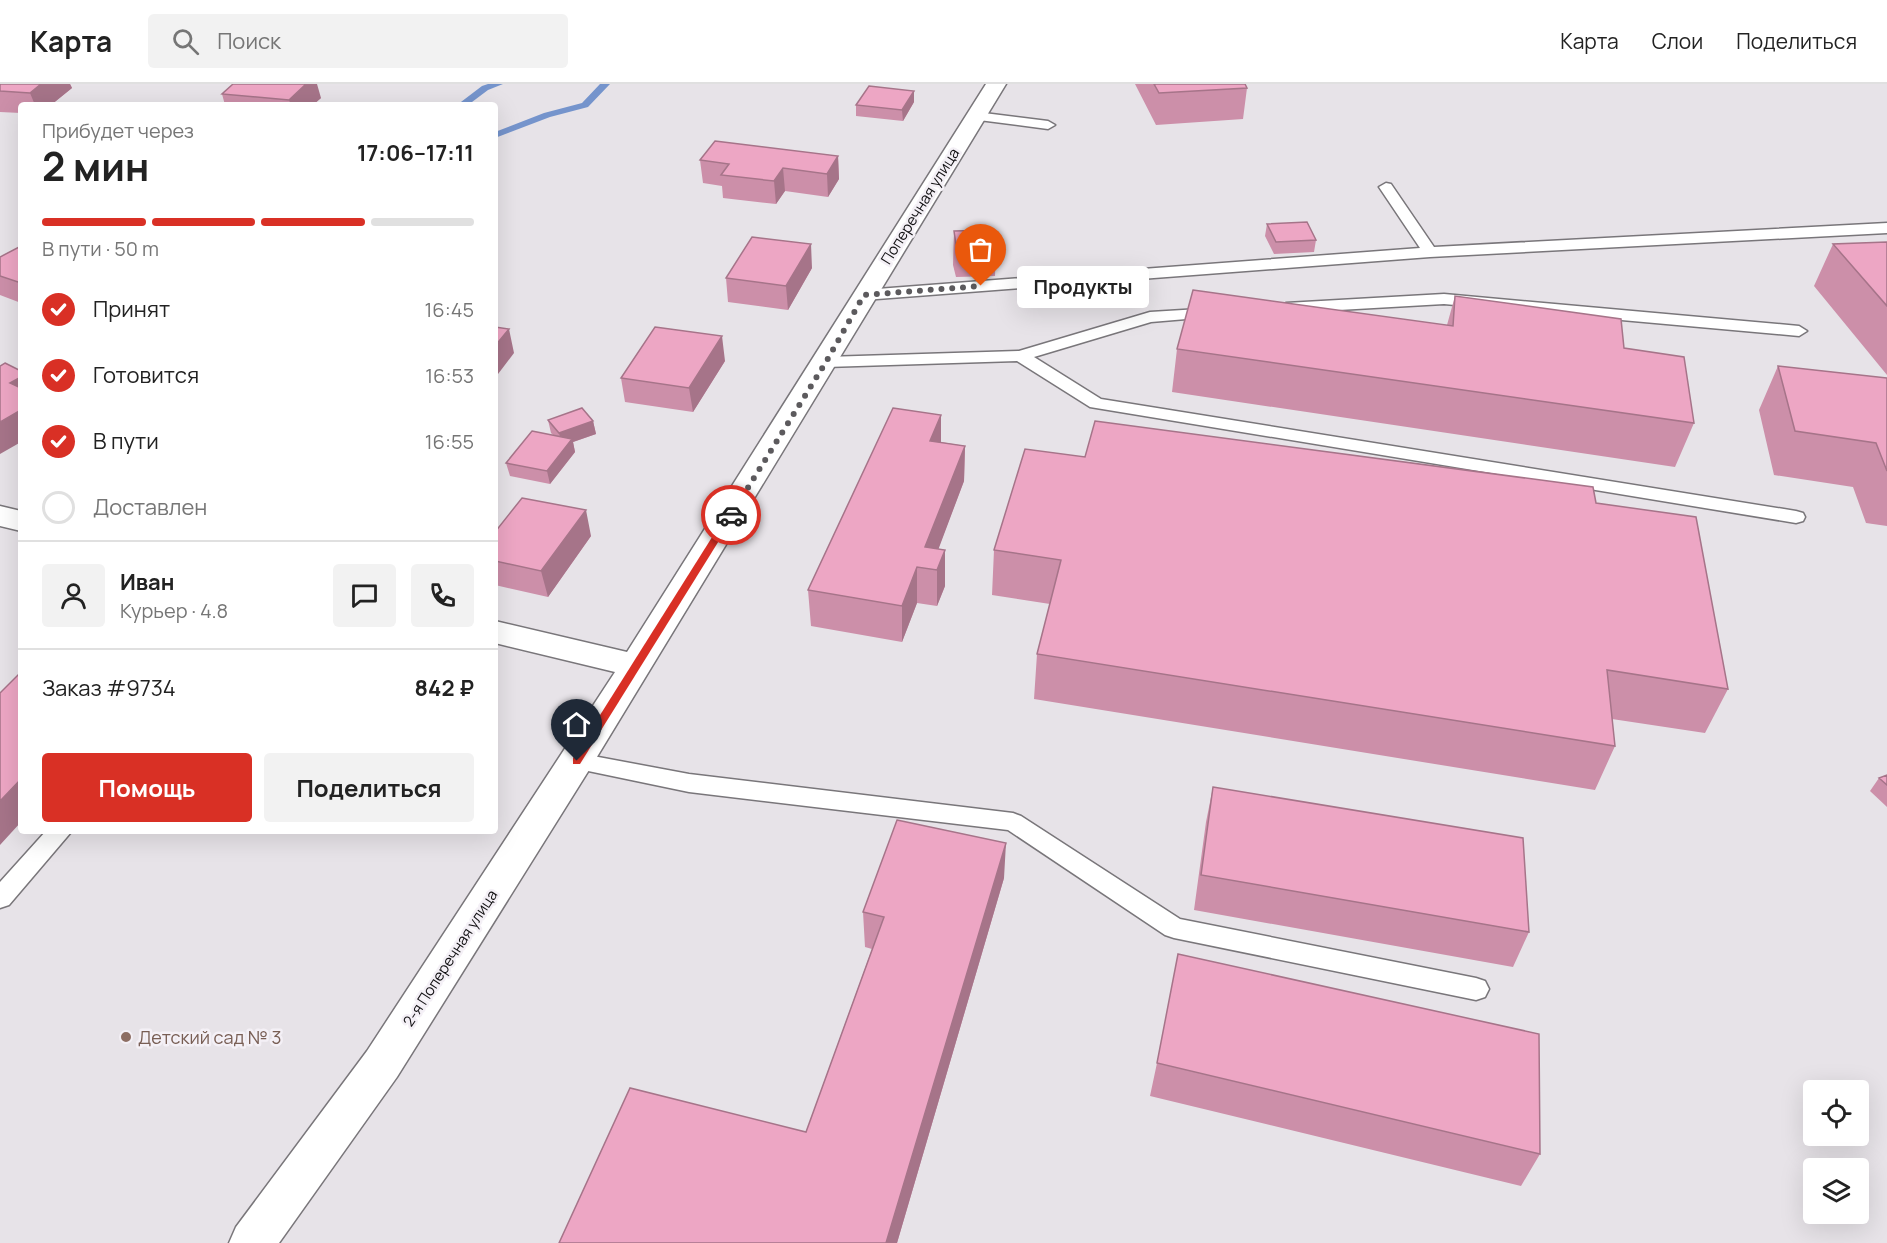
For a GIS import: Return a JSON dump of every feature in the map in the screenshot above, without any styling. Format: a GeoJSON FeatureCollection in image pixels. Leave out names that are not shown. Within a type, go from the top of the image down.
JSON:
{"type":"FeatureCollection","features":[{"type":"Feature","properties":{"kind":"street","name":"Поперечная улица"},"geometry":{"type":"LineString","coordinates":[[637,666],[996,84]]}},
{"type":"Feature","properties":{"kind":"street"},"geometry":{"type":"LineString","coordinates":[[0,516],[18,519]]}},
{"type":"Feature","properties":{"kind":"street"},"geometry":{"type":"LineString","coordinates":[[498,634],[637,666]]}},
{"type":"Feature","properties":{"kind":"street","name":"2-я Поперечная улица"},"geometry":{"type":"LineString","coordinates":[[252,1243],[382,1064],[637,666]]}},
{"type":"Feature","properties":{"kind":"lane"},"geometry":{"type":"LineString","coordinates":[[976,116],[1048,125]]}},
{"type":"Feature","properties":{"kind":"lane"},"geometry":{"type":"LineString","coordinates":[[1386,188],[1430,252]]}},
{"type":"Feature","properties":{"kind":"lane"},"geometry":{"type":"LineString","coordinates":[[864,295],[1430,252],[1887,228]]}},
{"type":"Feature","properties":{"kind":"lane"},"geometry":{"type":"LineString","coordinates":[[1268,309],[1444,299],[1799,331]]}},
{"type":"Feature","properties":{"kind":"lane"},"geometry":{"type":"LineString","coordinates":[[826,362],[1020,356],[1150,316],[1233,312]]}},
{"type":"Feature","properties":{"kind":"lane"},"geometry":{"type":"LineString","coordinates":[[1020,356],[1096,403],[1796,517]]}},
{"type":"Feature","properties":{"kind":"lane"},"geometry":{"type":"LineString","coordinates":[[577,761],[689,783],[1013,822],[1174,928],[1476,989]]}},
{"type":"Feature","properties":{"kind":"lane"},"geometry":{"type":"LineString","coordinates":[[0,898],[57,834]]}},
{"type":"Feature","properties":{"kind":"building"},"geometry":{"type":"Polygon","coordinates":[[[0,84],[41,84],[30,93],[0,91],[0,84]]]}},
{"type":"Feature","properties":{"kind":"building"},"geometry":{"type":"Polygon","coordinates":[[[233,84],[306,84],[289,100],[222,94],[233,84]]]}},
{"type":"Feature","properties":{"kind":"building"},"geometry":{"type":"Polygon","coordinates":[[[1154,84],[1245,84],[1247,88],[1159,93],[1154,84]]]}},
{"type":"Feature","properties":{"kind":"building"},"geometry":{"type":"Polygon","coordinates":[[[869,86],[914,91],[902,110],[856,105],[869,86]]]}},
{"type":"Feature","properties":{"kind":"building"},"geometry":{"type":"Polygon","coordinates":[[[715,141],[838,156],[827,174],[783,168],[774,181],[721,175],[729,164],[700,160],[715,141]]]}},
{"type":"Feature","properties":{"kind":"building"},"geometry":{"type":"Polygon","coordinates":[[[1307,222],[1316,240],[1276,242],[1267,224],[1307,222]]]}},
{"type":"Feature","properties":{"kind":"building"},"geometry":{"type":"Polygon","coordinates":[[[993,230],[996,242],[956,244],[954,231],[993,230]]]}},
{"type":"Feature","properties":{"kind":"building"},"geometry":{"type":"Polygon","coordinates":[[[752,237],[811,244],[786,286],[726,278],[752,237]]]}},
{"type":"Feature","properties":{"kind":"building"},"geometry":{"type":"Polygon","coordinates":[[[1887,242],[1887,306],[1833,244],[1887,242]]]}},
{"type":"Feature","properties":{"kind":"building"},"geometry":{"type":"Polygon","coordinates":[[[18,248],[18,282],[0,276],[0,257],[18,248]]]}},
{"type":"Feature","properties":{"kind":"building"},"geometry":{"type":"Polygon","coordinates":[[[1193,290],[1453,326],[1455,296],[1621,319],[1624,348],[1684,357],[1694,423],[1177,349],[1193,290]]]}},
{"type":"Feature","properties":{"kind":"building"},"geometry":{"type":"Polygon","coordinates":[[[498,327],[509,329],[498,342],[498,327]]]}},
{"type":"Feature","properties":{"kind":"building"},"geometry":{"type":"Polygon","coordinates":[[[655,327],[722,336],[689,388],[621,378],[655,327]]]}},
{"type":"Feature","properties":{"kind":"building"},"geometry":{"type":"Polygon","coordinates":[[[5,363],[18,370],[18,379],[10,383],[18,387],[18,412],[0,422],[0,366],[5,363]]]}},
{"type":"Feature","properties":{"kind":"building"},"geometry":{"type":"Polygon","coordinates":[[[1778,366],[1887,378],[1887,471],[1876,443],[1795,431],[1778,366]]]}},
{"type":"Feature","properties":{"kind":"building"},"geometry":{"type":"Polygon","coordinates":[[[582,408],[593,421],[559,433],[548,420],[582,408]]]}},
{"type":"Feature","properties":{"kind":"building"},"geometry":{"type":"Polygon","coordinates":[[[893,408],[941,415],[930,441],[965,446],[925,547],[945,550],[937,570],[917,567],[902,606],[808,590],[893,408]]]}},
{"type":"Feature","properties":{"kind":"building"},"geometry":{"type":"Polygon","coordinates":[[[1095,421],[1593,487],[1596,503],[1696,517],[1728,689],[1607,670],[1615,746],[1037,654],[1061,560],[994,550],[1025,449],[1085,457],[1095,421]]]}},
{"type":"Feature","properties":{"kind":"building"},"geometry":{"type":"Polygon","coordinates":[[[532,431],[572,439],[547,471],[506,463],[532,431]]]}},
{"type":"Feature","properties":{"kind":"building"},"geometry":{"type":"Polygon","coordinates":[[[522,498],[586,510],[541,571],[498,562],[498,528],[522,498]]]}},
{"type":"Feature","properties":{"kind":"building"},"geometry":{"type":"Polygon","coordinates":[[[18,675],[18,782],[0,801],[0,693],[18,675]]]}},
{"type":"Feature","properties":{"kind":"building"},"geometry":{"type":"Polygon","coordinates":[[[1887,775],[1887,785],[1879,778],[1887,775]]]}},
{"type":"Feature","properties":{"kind":"building"},"geometry":{"type":"Polygon","coordinates":[[[1213,787],[1523,838],[1529,932],[1201,875],[1213,787]]]}},
{"type":"Feature","properties":{"kind":"building"},"geometry":{"type":"Polygon","coordinates":[[[897,820],[1006,843],[886,1243],[559,1243],[630,1088],[806,1132],[884,917],[863,912],[897,820]]]}},
{"type":"Feature","properties":{"kind":"building"},"geometry":{"type":"Polygon","coordinates":[[[1178,954],[1539,1034],[1540,1154],[1157,1063],[1178,954]]]}},
{"type":"Feature","properties":{"kind":"waterway"},"geometry":{"type":"LineString","coordinates":[[466,102],[485,88],[498,84]]}},
{"type":"Feature","properties":{"kind":"waterway"},"geometry":{"type":"LineString","coordinates":[[498,134],[547,115],[585,105],[605,84]]}},
{"type":"Feature","properties":{"kind":"way so far"},"geometry":{"type":"LineString","coordinates":[[731,515],[826,362],[864,295],[981,286]]}},
{"type":"Feature","properties":{"kind":"place","name":"Продукты"},"geometry":{"type":"Point","coordinates":[981,286]}},
{"type":"Feature","properties":{"kind":"place","name":"Детский сад № 3"},"geometry":{"type":"Point","coordinates":[126,1037]}},
{"type":"Feature","properties":{"kind":"route"},"geometry":{"type":"LineString","coordinates":[[577,761],[731,515]]}}]}
